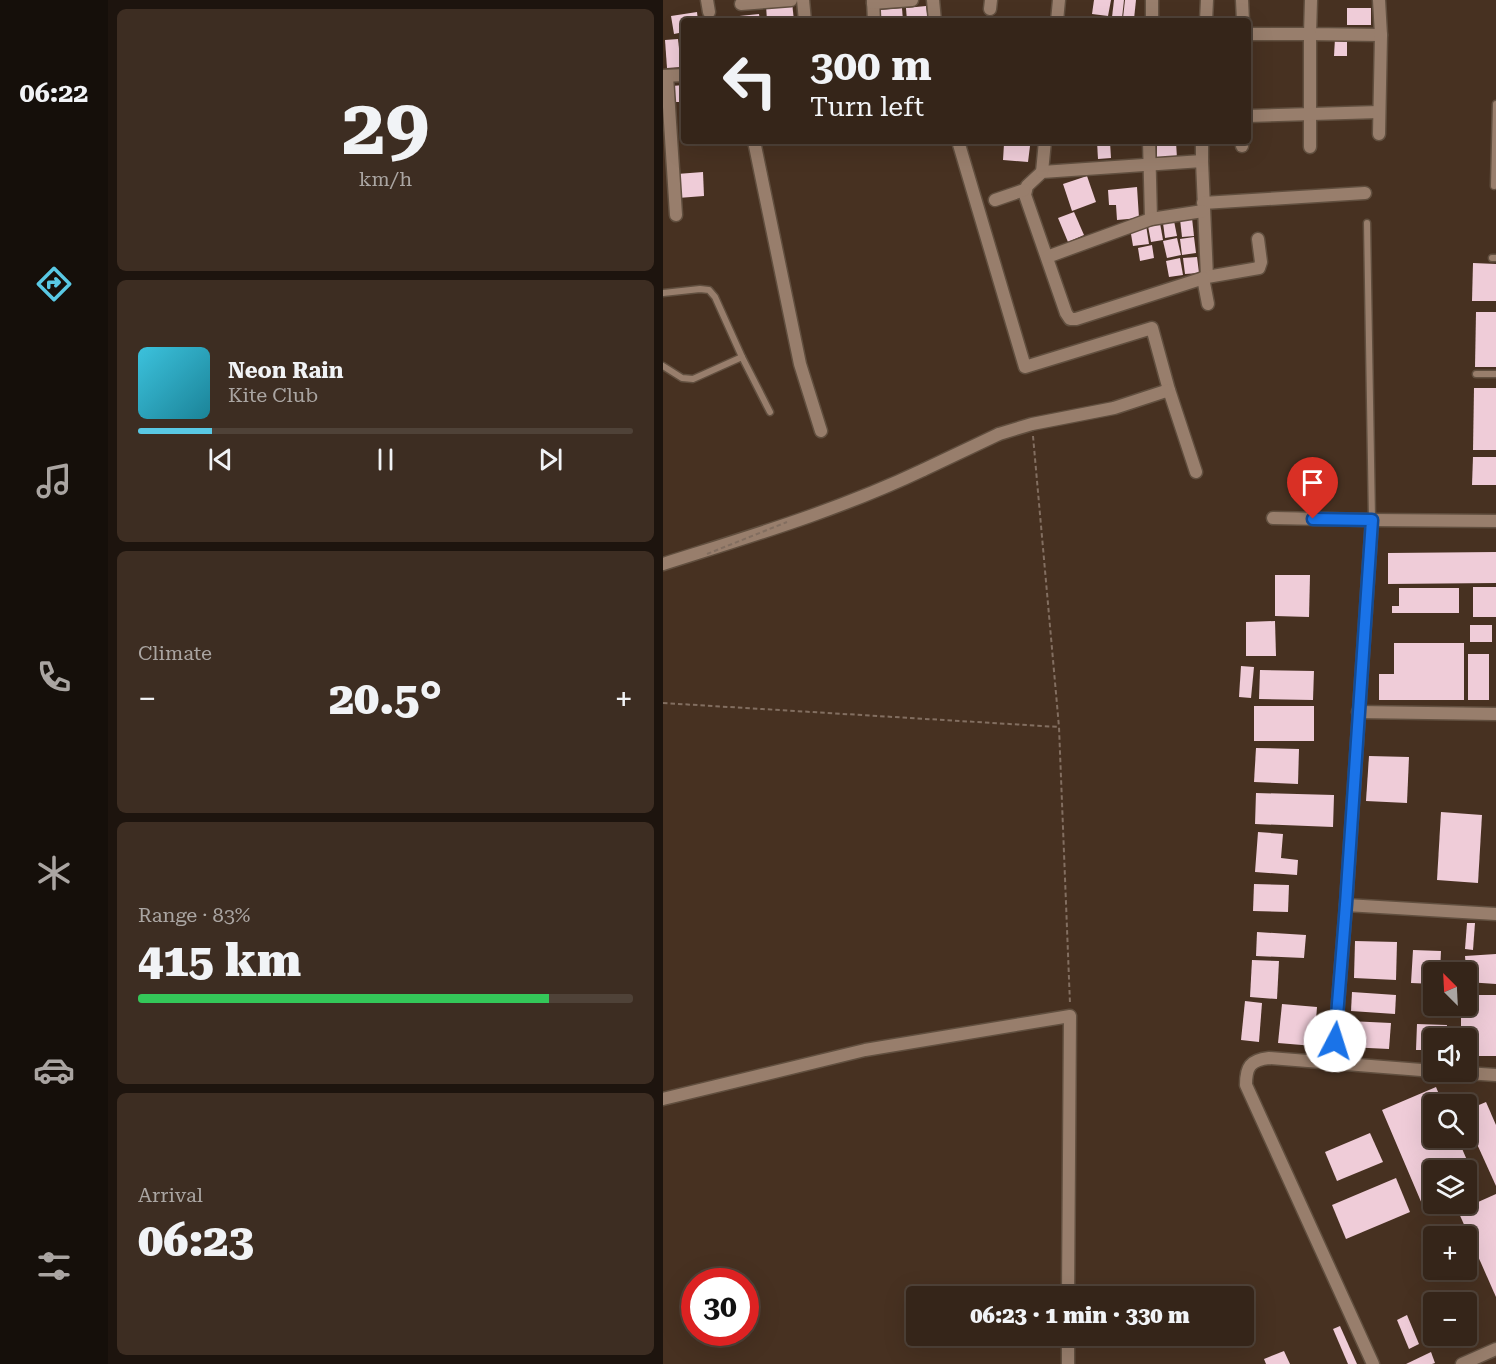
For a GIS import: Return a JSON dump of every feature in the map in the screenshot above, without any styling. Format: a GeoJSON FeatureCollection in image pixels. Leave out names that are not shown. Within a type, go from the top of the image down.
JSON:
{"type":"FeatureCollection","features":[{"type":"Feature","properties":{"kind":"street"},"geometry":{"type":"LineString","coordinates":[[741,4],[791,0]]}},
{"type":"Feature","properties":{"kind":"street"},"geometry":{"type":"LineString","coordinates":[[803,0],[805,18]]}},
{"type":"Feature","properties":{"kind":"street"},"geometry":{"type":"LineString","coordinates":[[874,18],[873,2],[912,0]]}},
{"type":"Feature","properties":{"kind":"street"},"geometry":{"type":"LineString","coordinates":[[933,0],[935,18]]}},
{"type":"Feature","properties":{"kind":"street"},"geometry":{"type":"LineString","coordinates":[[1057,18],[1059,0]]}},
{"type":"Feature","properties":{"kind":"street"},"geometry":{"type":"LineString","coordinates":[[1152,0],[1152,18]]}},
{"type":"Feature","properties":{"kind":"street"},"geometry":{"type":"LineString","coordinates":[[1206,18],[1207,0]]}},
{"type":"Feature","properties":{"kind":"street"},"geometry":{"type":"LineString","coordinates":[[1242,0],[1243,18]]}},
{"type":"Feature","properties":{"kind":"street"},"geometry":{"type":"LineString","coordinates":[[1310,147],[1311,0]]}},
{"type":"Feature","properties":{"kind":"street"},"geometry":{"type":"LineString","coordinates":[[1379,0],[1381,35],[1379,134]]}},
{"type":"Feature","properties":{"kind":"street"},"geometry":{"type":"LineString","coordinates":[[1251,34],[1381,35]]}},
{"type":"Feature","properties":{"kind":"street"},"geometry":{"type":"LineString","coordinates":[[676,215],[665,76],[681,75]]}},
{"type":"Feature","properties":{"kind":"street"},"geometry":{"type":"LineString","coordinates":[[1251,116],[1379,112]]}},
{"type":"Feature","properties":{"kind":"street"},"geometry":{"type":"LineString","coordinates":[[755,144],[800,364],[821,431]]}},
{"type":"Feature","properties":{"kind":"street"},"geometry":{"type":"LineString","coordinates":[[959,144],[1025,367],[1152,328],[1169,390],[1196,472]]}},
{"type":"Feature","properties":{"kind":"street"},"geometry":{"type":"LineString","coordinates":[[995,200],[1024,190],[1042,172],[1045,144]]}},
{"type":"Feature","properties":{"kind":"street"},"geometry":{"type":"LineString","coordinates":[[1149,144],[1151,219]]}},
{"type":"Feature","properties":{"kind":"street"},"geometry":{"type":"LineString","coordinates":[[1202,144],[1205,278],[1208,303]]}},
{"type":"Feature","properties":{"kind":"street"},"geometry":{"type":"LineString","coordinates":[[1042,172],[1201,161]]}},
{"type":"Feature","properties":{"kind":"street"},"geometry":{"type":"LineString","coordinates":[[1024,190],[1070,319],[1205,278],[1259,268],[1261,262],[1258,239]]}},
{"type":"Feature","properties":{"kind":"street"},"geometry":{"type":"LineString","coordinates":[[1047,257],[1151,219],[1203,207],[1365,193]]}},
{"type":"Feature","properties":{"kind":"street"},"geometry":{"type":"LineString","coordinates":[[663,564],[795,522],[872,494],[999,434],[1032,424],[1114,408],[1169,390]]}},
{"type":"Feature","properties":{"kind":"street"},"geometry":{"type":"LineString","coordinates":[[1273,518],[1496,521]]}},
{"type":"Feature","properties":{"kind":"street"},"geometry":{"type":"LineString","coordinates":[[1333,1064],[1372,520]]}},
{"type":"Feature","properties":{"kind":"street"},"geometry":{"type":"LineString","coordinates":[[1358,712],[1496,714]]}},
{"type":"Feature","properties":{"kind":"street"},"geometry":{"type":"LineString","coordinates":[[1346,904],[1496,914]]}},
{"type":"Feature","properties":{"kind":"street"},"geometry":{"type":"LineString","coordinates":[[663,1099],[865,1050],[1070,1016],[1068,1286]]}},
{"type":"Feature","properties":{"kind":"street"},"geometry":{"type":"LineString","coordinates":[[1373,1364],[1247,1085],[1246,1073],[1259,1059],[1269,1058],[1423,1070]]}},
{"type":"Feature","properties":{"kind":"street"},"geometry":{"type":"LineString","coordinates":[[1477,1074],[1496,1075]]}},
{"type":"Feature","properties":{"kind":"street"},"geometry":{"type":"LineString","coordinates":[[1068,1346],[1068,1364]]}},
{"type":"Feature","properties":{"kind":"street"},"geometry":{"type":"LineString","coordinates":[[1462,1364],[1496,1349]]}},
{"type":"Feature","properties":{"kind":"lane"},"geometry":{"type":"LineString","coordinates":[[1494,186],[1496,104]]}},
{"type":"Feature","properties":{"kind":"lane"},"geometry":{"type":"LineString","coordinates":[[1367,223],[1372,520]]}},
{"type":"Feature","properties":{"kind":"lane"},"geometry":{"type":"LineString","coordinates":[[663,293],[709,290],[715,297],[770,412]]}},
{"type":"Feature","properties":{"kind":"lane"},"geometry":{"type":"LineString","coordinates":[[663,366],[682,378],[693,379],[742,357]]}},
{"type":"Feature","properties":{"kind":"lane"},"geometry":{"type":"LineString","coordinates":[[1476,374],[1496,374]]}},
{"type":"Feature","properties":{"kind":"path"},"geometry":{"type":"LineString","coordinates":[[1032,424],[1059,727],[1070,1016]]}},
{"type":"Feature","properties":{"kind":"path"},"geometry":{"type":"LineString","coordinates":[[707,554],[787,522]]}},
{"type":"Feature","properties":{"kind":"path"},"geometry":{"type":"LineString","coordinates":[[663,703],[1059,727]]}},
{"type":"Feature","properties":{"kind":"building"},"geometry":{"type":"Polygon","coordinates":[[[1094,0],[1111,0],[1108,16],[1092,14],[1094,0]]]}},
{"type":"Feature","properties":{"kind":"building"},"geometry":{"type":"Polygon","coordinates":[[[1114,0],[1124,0],[1122,18],[1112,17],[1114,0]]]}},
{"type":"Feature","properties":{"kind":"building"},"geometry":{"type":"Polygon","coordinates":[[[1125,0],[1136,0],[1134,18],[1123,18],[1125,0]]]}},
{"type":"Feature","properties":{"kind":"building"},"geometry":{"type":"Polygon","coordinates":[[[792,2],[794,18],[767,18],[766,5],[792,2]]]}},
{"type":"Feature","properties":{"kind":"building"},"geometry":{"type":"Polygon","coordinates":[[[926,6],[928,18],[907,18],[906,8],[926,6]]]}},
{"type":"Feature","properties":{"kind":"building"},"geometry":{"type":"Polygon","coordinates":[[[902,8],[903,18],[880,18],[879,10],[902,8]]]}},
{"type":"Feature","properties":{"kind":"building"},"geometry":{"type":"Polygon","coordinates":[[[1347,8],[1371,8],[1371,25],[1347,25],[1347,8]]]}},
{"type":"Feature","properties":{"kind":"building"},"geometry":{"type":"Polygon","coordinates":[[[697,12],[698,18],[681,18],[681,33],[674,34],[671,16],[697,12]]]}},
{"type":"Feature","properties":{"kind":"building"},"geometry":{"type":"Polygon","coordinates":[[[759,14],[760,18],[720,18],[759,14]]]}},
{"type":"Feature","properties":{"kind":"building"},"geometry":{"type":"Polygon","coordinates":[[[1335,38],[1347,38],[1347,56],[1334,56],[1335,38]]]}},
{"type":"Feature","properties":{"kind":"building"},"geometry":{"type":"Polygon","coordinates":[[[678,39],[681,67],[667,68],[665,40],[678,39]]]}},
{"type":"Feature","properties":{"kind":"building"},"geometry":{"type":"Polygon","coordinates":[[[681,85],[681,102],[673,102],[672,86],[681,85]]]}},
{"type":"Feature","properties":{"kind":"building"},"geometry":{"type":"Polygon","coordinates":[[[1004,144],[1030,146],[1028,162],[1003,160],[1004,144]]]}},
{"type":"Feature","properties":{"kind":"building"},"geometry":{"type":"Polygon","coordinates":[[[1097,144],[1110,144],[1111,158],[1098,159],[1097,144]]]}},
{"type":"Feature","properties":{"kind":"building"},"geometry":{"type":"Polygon","coordinates":[[[1157,144],[1176,144],[1177,159],[1157,160],[1157,144]]]}},
{"type":"Feature","properties":{"kind":"building"},"geometry":{"type":"Polygon","coordinates":[[[703,172],[704,196],[678,198],[677,174],[703,172]]]}},
{"type":"Feature","properties":{"kind":"building"},"geometry":{"type":"Polygon","coordinates":[[[1087,176],[1096,202],[1072,211],[1063,184],[1087,176]]]}},
{"type":"Feature","properties":{"kind":"building"},"geometry":{"type":"Polygon","coordinates":[[[1137,187],[1139,218],[1117,220],[1116,205],[1109,205],[1108,190],[1137,187]]]}},
{"type":"Feature","properties":{"kind":"building"},"geometry":{"type":"Polygon","coordinates":[[[1074,212],[1084,235],[1068,242],[1058,218],[1074,212]]]}},
{"type":"Feature","properties":{"kind":"building"},"geometry":{"type":"Polygon","coordinates":[[[1192,218],[1194,236],[1182,237],[1180,219],[1192,218]]]}},
{"type":"Feature","properties":{"kind":"building"},"geometry":{"type":"Polygon","coordinates":[[[1174,221],[1177,236],[1165,238],[1163,223],[1174,221]]]}},
{"type":"Feature","properties":{"kind":"building"},"geometry":{"type":"Polygon","coordinates":[[[1160,223],[1163,240],[1151,242],[1148,226],[1160,223]]]}},
{"type":"Feature","properties":{"kind":"building"},"geometry":{"type":"Polygon","coordinates":[[[1146,225],[1149,244],[1133,246],[1130,228],[1146,225]]]}},
{"type":"Feature","properties":{"kind":"building"},"geometry":{"type":"Polygon","coordinates":[[[1194,237],[1196,253],[1182,255],[1180,239],[1194,237]]]}},
{"type":"Feature","properties":{"kind":"building"},"geometry":{"type":"Polygon","coordinates":[[[1177,238],[1181,255],[1167,258],[1163,241],[1177,238]]]}},
{"type":"Feature","properties":{"kind":"building"},"geometry":{"type":"Polygon","coordinates":[[[1152,245],[1154,258],[1140,261],[1138,248],[1152,245]]]}},
{"type":"Feature","properties":{"kind":"building"},"geometry":{"type":"Polygon","coordinates":[[[1197,257],[1199,273],[1185,274],[1183,258],[1197,257]]]}},
{"type":"Feature","properties":{"kind":"building"},"geometry":{"type":"Polygon","coordinates":[[[1180,258],[1183,275],[1169,277],[1166,261],[1180,258]]]}},
{"type":"Feature","properties":{"kind":"building"},"geometry":{"type":"Polygon","coordinates":[[[1473,263],[1496,264],[1496,301],[1472,301],[1473,263]]]}},
{"type":"Feature","properties":{"kind":"building"},"geometry":{"type":"Polygon","coordinates":[[[1476,312],[1496,312],[1496,367],[1475,367],[1476,312]]]}},
{"type":"Feature","properties":{"kind":"building"},"geometry":{"type":"Polygon","coordinates":[[[1474,388],[1496,388],[1496,450],[1473,450],[1474,388]]]}},
{"type":"Feature","properties":{"kind":"building"},"geometry":{"type":"Polygon","coordinates":[[[1473,457],[1496,457],[1496,485],[1472,485],[1473,457]]]}},
{"type":"Feature","properties":{"kind":"building"},"geometry":{"type":"Polygon","coordinates":[[[1496,552],[1496,583],[1388,584],[1388,553],[1496,552]]]}},
{"type":"Feature","properties":{"kind":"building"},"geometry":{"type":"Polygon","coordinates":[[[1275,575],[1310,575],[1309,617],[1275,616],[1275,575]]]}},
{"type":"Feature","properties":{"kind":"building"},"geometry":{"type":"Polygon","coordinates":[[[1473,587],[1496,587],[1496,617],[1473,617],[1473,587]]]}},
{"type":"Feature","properties":{"kind":"building"},"geometry":{"type":"Polygon","coordinates":[[[1399,588],[1459,588],[1459,613],[1392,613],[1392,606],[1399,606],[1399,588]]]}},
{"type":"Feature","properties":{"kind":"building"},"geometry":{"type":"Polygon","coordinates":[[[1275,621],[1276,656],[1246,656],[1246,622],[1275,621]]]}},
{"type":"Feature","properties":{"kind":"building"},"geometry":{"type":"Polygon","coordinates":[[[1470,625],[1492,625],[1492,642],[1470,642],[1470,625]]]}},
{"type":"Feature","properties":{"kind":"building"},"geometry":{"type":"Polygon","coordinates":[[[1394,643],[1464,643],[1464,700],[1379,700],[1379,674],[1394,674],[1394,643]]]}},
{"type":"Feature","properties":{"kind":"building"},"geometry":{"type":"Polygon","coordinates":[[[1468,654],[1489,654],[1489,700],[1468,700],[1468,654]]]}},
{"type":"Feature","properties":{"kind":"building"},"geometry":{"type":"Polygon","coordinates":[[[1241,666],[1254,667],[1251,698],[1239,697],[1241,666]]]}},
{"type":"Feature","properties":{"kind":"building"},"geometry":{"type":"Polygon","coordinates":[[[1260,670],[1314,671],[1313,700],[1259,699],[1260,670]]]}},
{"type":"Feature","properties":{"kind":"building"},"geometry":{"type":"Polygon","coordinates":[[[1254,706],[1314,706],[1314,741],[1254,741],[1254,706]]]}},
{"type":"Feature","properties":{"kind":"building"},"geometry":{"type":"Polygon","coordinates":[[[1256,748],[1299,749],[1298,784],[1254,782],[1256,748]]]}},
{"type":"Feature","properties":{"kind":"building"},"geometry":{"type":"Polygon","coordinates":[[[1369,756],[1409,757],[1407,803],[1366,801],[1369,756]]]}},
{"type":"Feature","properties":{"kind":"building"},"geometry":{"type":"Polygon","coordinates":[[[1256,793],[1334,795],[1333,827],[1255,824],[1256,793]]]}},
{"type":"Feature","properties":{"kind":"building"},"geometry":{"type":"Polygon","coordinates":[[[1441,812],[1482,815],[1478,883],[1437,880],[1441,812]]]}},
{"type":"Feature","properties":{"kind":"building"},"geometry":{"type":"Polygon","coordinates":[[[1258,832],[1283,834],[1281,858],[1298,860],[1297,875],[1255,872],[1258,832]]]}},
{"type":"Feature","properties":{"kind":"building"},"geometry":{"type":"Polygon","coordinates":[[[1254,884],[1289,885],[1288,912],[1253,911],[1254,884]]]}},
{"type":"Feature","properties":{"kind":"building"},"geometry":{"type":"Polygon","coordinates":[[[1467,923],[1475,923],[1473,950],[1465,949],[1467,923]]]}},
{"type":"Feature","properties":{"kind":"building"},"geometry":{"type":"Polygon","coordinates":[[[1257,932],[1306,935],[1304,958],[1256,956],[1257,932]]]}},
{"type":"Feature","properties":{"kind":"building"},"geometry":{"type":"Polygon","coordinates":[[[1355,941],[1397,942],[1396,980],[1354,978],[1355,941]]]}},
{"type":"Feature","properties":{"kind":"building"},"geometry":{"type":"Polygon","coordinates":[[[1413,950],[1441,951],[1440,962],[1423,962],[1423,984],[1411,983],[1413,950]]]}},
{"type":"Feature","properties":{"kind":"building"},"geometry":{"type":"Polygon","coordinates":[[[1496,954],[1496,984],[1477,983],[1477,962],[1465,962],[1465,956],[1496,954]]]}},
{"type":"Feature","properties":{"kind":"building"},"geometry":{"type":"Polygon","coordinates":[[[1252,960],[1279,961],[1277,999],[1250,997],[1252,960]]]}},
{"type":"Feature","properties":{"kind":"building"},"geometry":{"type":"Polygon","coordinates":[[[1352,992],[1396,995],[1395,1014],[1351,1011],[1352,992]]]}},
{"type":"Feature","properties":{"kind":"building"},"geometry":{"type":"Polygon","coordinates":[[[1477,995],[1496,995],[1496,1056],[1477,1056],[1477,1028],[1461,1028],[1461,1016],[1477,1016],[1477,995]]]}},
{"type":"Feature","properties":{"kind":"building"},"geometry":{"type":"Polygon","coordinates":[[[1245,1001],[1262,1003],[1259,1042],[1241,1040],[1245,1001]]]}},
{"type":"Feature","properties":{"kind":"building"},"geometry":{"type":"Polygon","coordinates":[[[1282,1004],[1317,1007],[1314,1046],[1278,1043],[1282,1004]]]}},
{"type":"Feature","properties":{"kind":"building"},"geometry":{"type":"Polygon","coordinates":[[[1349,1021],[1391,1023],[1389,1049],[1348,1047],[1349,1021]]]}},
{"type":"Feature","properties":{"kind":"building"},"geometry":{"type":"Polygon","coordinates":[[[1417,1024],[1447,1025],[1447,1028],[1423,1028],[1423,1050],[1416,1050],[1417,1024]]]}},
{"type":"Feature","properties":{"kind":"building"},"geometry":{"type":"Polygon","coordinates":[[[1436,1087],[1439,1094],[1423,1094],[1423,1148],[1462,1148],[1467,1160],[1423,1160],[1423,1204],[1422,1204],[1382,1110],[1436,1087]]]}},
{"type":"Feature","properties":{"kind":"building"},"geometry":{"type":"Polygon","coordinates":[[[1486,1102],[1496,1125],[1496,1186],[1477,1144],[1477,1106],[1486,1102]]]}},
{"type":"Feature","properties":{"kind":"building"},"geometry":{"type":"Polygon","coordinates":[[[1370,1133],[1383,1162],[1337,1181],[1325,1152],[1370,1133]]]}},
{"type":"Feature","properties":{"kind":"building"},"geometry":{"type":"Polygon","coordinates":[[[1396,1178],[1410,1212],[1346,1239],[1332,1205],[1396,1178]]]}},
{"type":"Feature","properties":{"kind":"building"},"geometry":{"type":"Polygon","coordinates":[[[1496,1194],[1496,1297],[1477,1254],[1477,1226],[1465,1226],[1459,1214],[1477,1214],[1477,1202],[1496,1194]]]}},
{"type":"Feature","properties":{"kind":"building"},"geometry":{"type":"Polygon","coordinates":[[[1407,1315],[1419,1344],[1409,1349],[1397,1320],[1407,1315]]]}},
{"type":"Feature","properties":{"kind":"building"},"geometry":{"type":"Polygon","coordinates":[[[1340,1326],[1357,1364],[1348,1364],[1333,1329],[1340,1326]]]}},
{"type":"Feature","properties":{"kind":"building"},"geometry":{"type":"Polygon","coordinates":[[[1284,1351],[1290,1364],[1266,1364],[1264,1359],[1284,1351]]]}},
{"type":"Feature","properties":{"kind":"building"},"geometry":{"type":"Polygon","coordinates":[[[1431,1352],[1435,1363],[1406,1364],[1431,1352]]]}},
{"type":"Feature","properties":{"kind":"route"},"geometry":{"type":"LineString","coordinates":[[1313,519],[1372,520],[1335,1041]]}}]}
